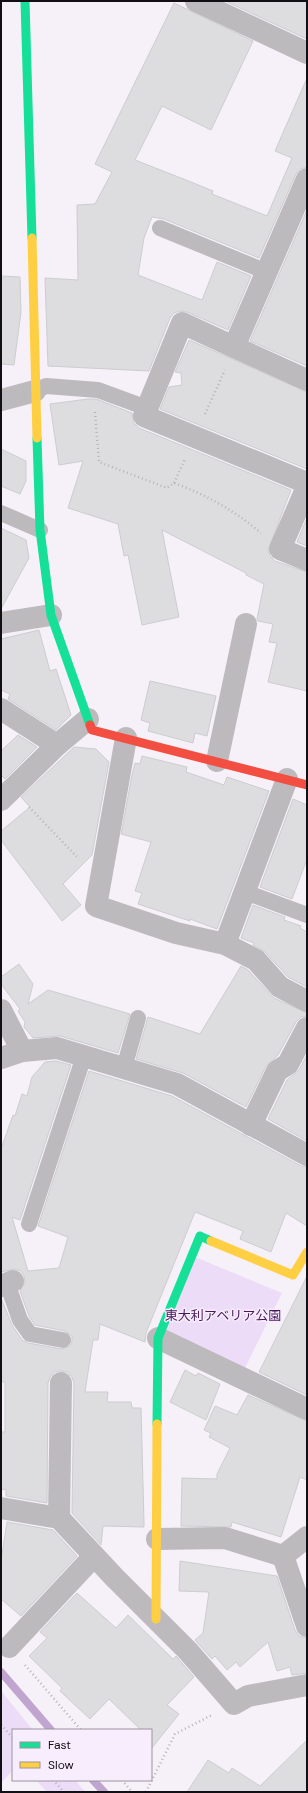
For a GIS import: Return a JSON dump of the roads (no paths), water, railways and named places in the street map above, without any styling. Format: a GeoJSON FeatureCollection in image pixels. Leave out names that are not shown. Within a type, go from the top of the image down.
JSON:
{"type":"FeatureCollection","features":[{"type":"Feature","properties":{"kind":"street"},"geometry":{"type":"LineString","coordinates":[[25,1],[40,530],[51,615],[92,730],[297,782],[245,892],[225,944]]}},
{"type":"Feature","properties":{"kind":"street"},"geometry":{"type":"LineString","coordinates":[[196,1],[231,8],[307,53]]}},
{"type":"Feature","properties":{"kind":"street"},"geometry":{"type":"LineString","coordinates":[[234,347],[307,179]]}},
{"type":"Feature","properties":{"kind":"street"},"geometry":{"type":"LineString","coordinates":[[307,380],[182,323],[144,416],[307,483]]}},
{"type":"Feature","properties":{"kind":"street"},"geometry":{"type":"LineString","coordinates":[[1,400],[35,391]]}},
{"type":"Feature","properties":{"kind":"street"},"geometry":{"type":"LineString","coordinates":[[307,487],[280,549],[307,560]]}},
{"type":"Feature","properties":{"kind":"street"},"geometry":{"type":"LineString","coordinates":[[1,623],[51,615]]}},
{"type":"Feature","properties":{"kind":"street"},"geometry":{"type":"LineString","coordinates":[[217,761],[246,624]]}},
{"type":"Feature","properties":{"kind":"street"},"geometry":{"type":"LineString","coordinates":[[1,709],[57,745]]}},
{"type":"Feature","properties":{"kind":"street"},"geometry":{"type":"LineString","coordinates":[[7,795],[57,745],[88,719]]}},
{"type":"Feature","properties":{"kind":"street"},"geometry":{"type":"LineString","coordinates":[[126,738],[99,880],[96,906],[176,933],[225,944],[256,960],[280,987],[307,1001]]}},
{"type":"Feature","properties":{"kind":"street"},"geometry":{"type":"LineString","coordinates":[[1,1010],[22,1051]]}},
{"type":"Feature","properties":{"kind":"street"},"geometry":{"type":"LineString","coordinates":[[251,1125],[277,1071],[288,1064],[307,1028]]}},
{"type":"Feature","properties":{"kind":"street"},"geometry":{"type":"LineString","coordinates":[[1,1058],[22,1051],[57,1048],[177,1084],[307,1155]]}},
{"type":"Feature","properties":{"kind":"street"},"geometry":{"type":"LineString","coordinates":[[156,1619],[158,1338],[200,1236],[293,1275],[307,1252]]}},
{"type":"Feature","properties":{"kind":"street"},"geometry":{"type":"LineString","coordinates":[[158,1338],[307,1409]]}},
{"type":"Feature","properties":{"kind":"street"},"geometry":{"type":"LineString","coordinates":[[59,1518],[61,1383]]}},
{"type":"Feature","properties":{"kind":"street"},"geometry":{"type":"LineString","coordinates":[[1,1508],[59,1518],[94,1556],[188,1651],[234,1704],[248,1696],[307,1685]]}},
{"type":"Feature","properties":{"kind":"street"},"geometry":{"type":"LineString","coordinates":[[283,1556],[307,1537]]}},
{"type":"Feature","properties":{"kind":"street"},"geometry":{"type":"LineString","coordinates":[[157,1538],[226,1538],[283,1556]]}},
{"type":"Feature","properties":{"kind":"street"},"geometry":{"type":"LineString","coordinates":[[9,1647],[94,1556]]}},
{"type":"Feature","properties":{"kind":"street"},"geometry":{"type":"LineString","coordinates":[[283,1556],[307,1626]]}},
{"type":"Feature","properties":{"kind":"lane"},"geometry":{"type":"LineString","coordinates":[[160,228],[267,272]]}},
{"type":"Feature","properties":{"kind":"lane"},"geometry":{"type":"LineString","coordinates":[[35,391],[46,386],[93,390],[147,408]]}},
{"type":"Feature","properties":{"kind":"lane"},"geometry":{"type":"LineString","coordinates":[[1,513],[40,530]]}},
{"type":"Feature","properties":{"kind":"lane"},"geometry":{"type":"LineString","coordinates":[[245,892],[307,915]]}},
{"type":"Feature","properties":{"kind":"lane"},"geometry":{"type":"LineString","coordinates":[[124,1068],[138,1018]]}},
{"type":"Feature","properties":{"kind":"lane"},"geometry":{"type":"LineString","coordinates":[[29,1224],[84,1056]]}},
{"type":"Feature","properties":{"kind":"lane"},"geometry":{"type":"LineString","coordinates":[[7,1283],[20,1320],[30,1334],[63,1340]]}},
{"type":"Feature","properties":{"kind":"waterway"},"geometry":{"type":"LineString","coordinates":[[1,1672],[50,1729]]}},
{"type":"Feature","properties":{"kind":"waterway"},"geometry":{"type":"LineString","coordinates":[[94,1781],[104,1792]]}},
{"type":"Feature","properties":{"kind":"park label","name":"東大利アベリア公園"},"geometry":{"type":"Point","coordinates":[223,1315]}}]}
